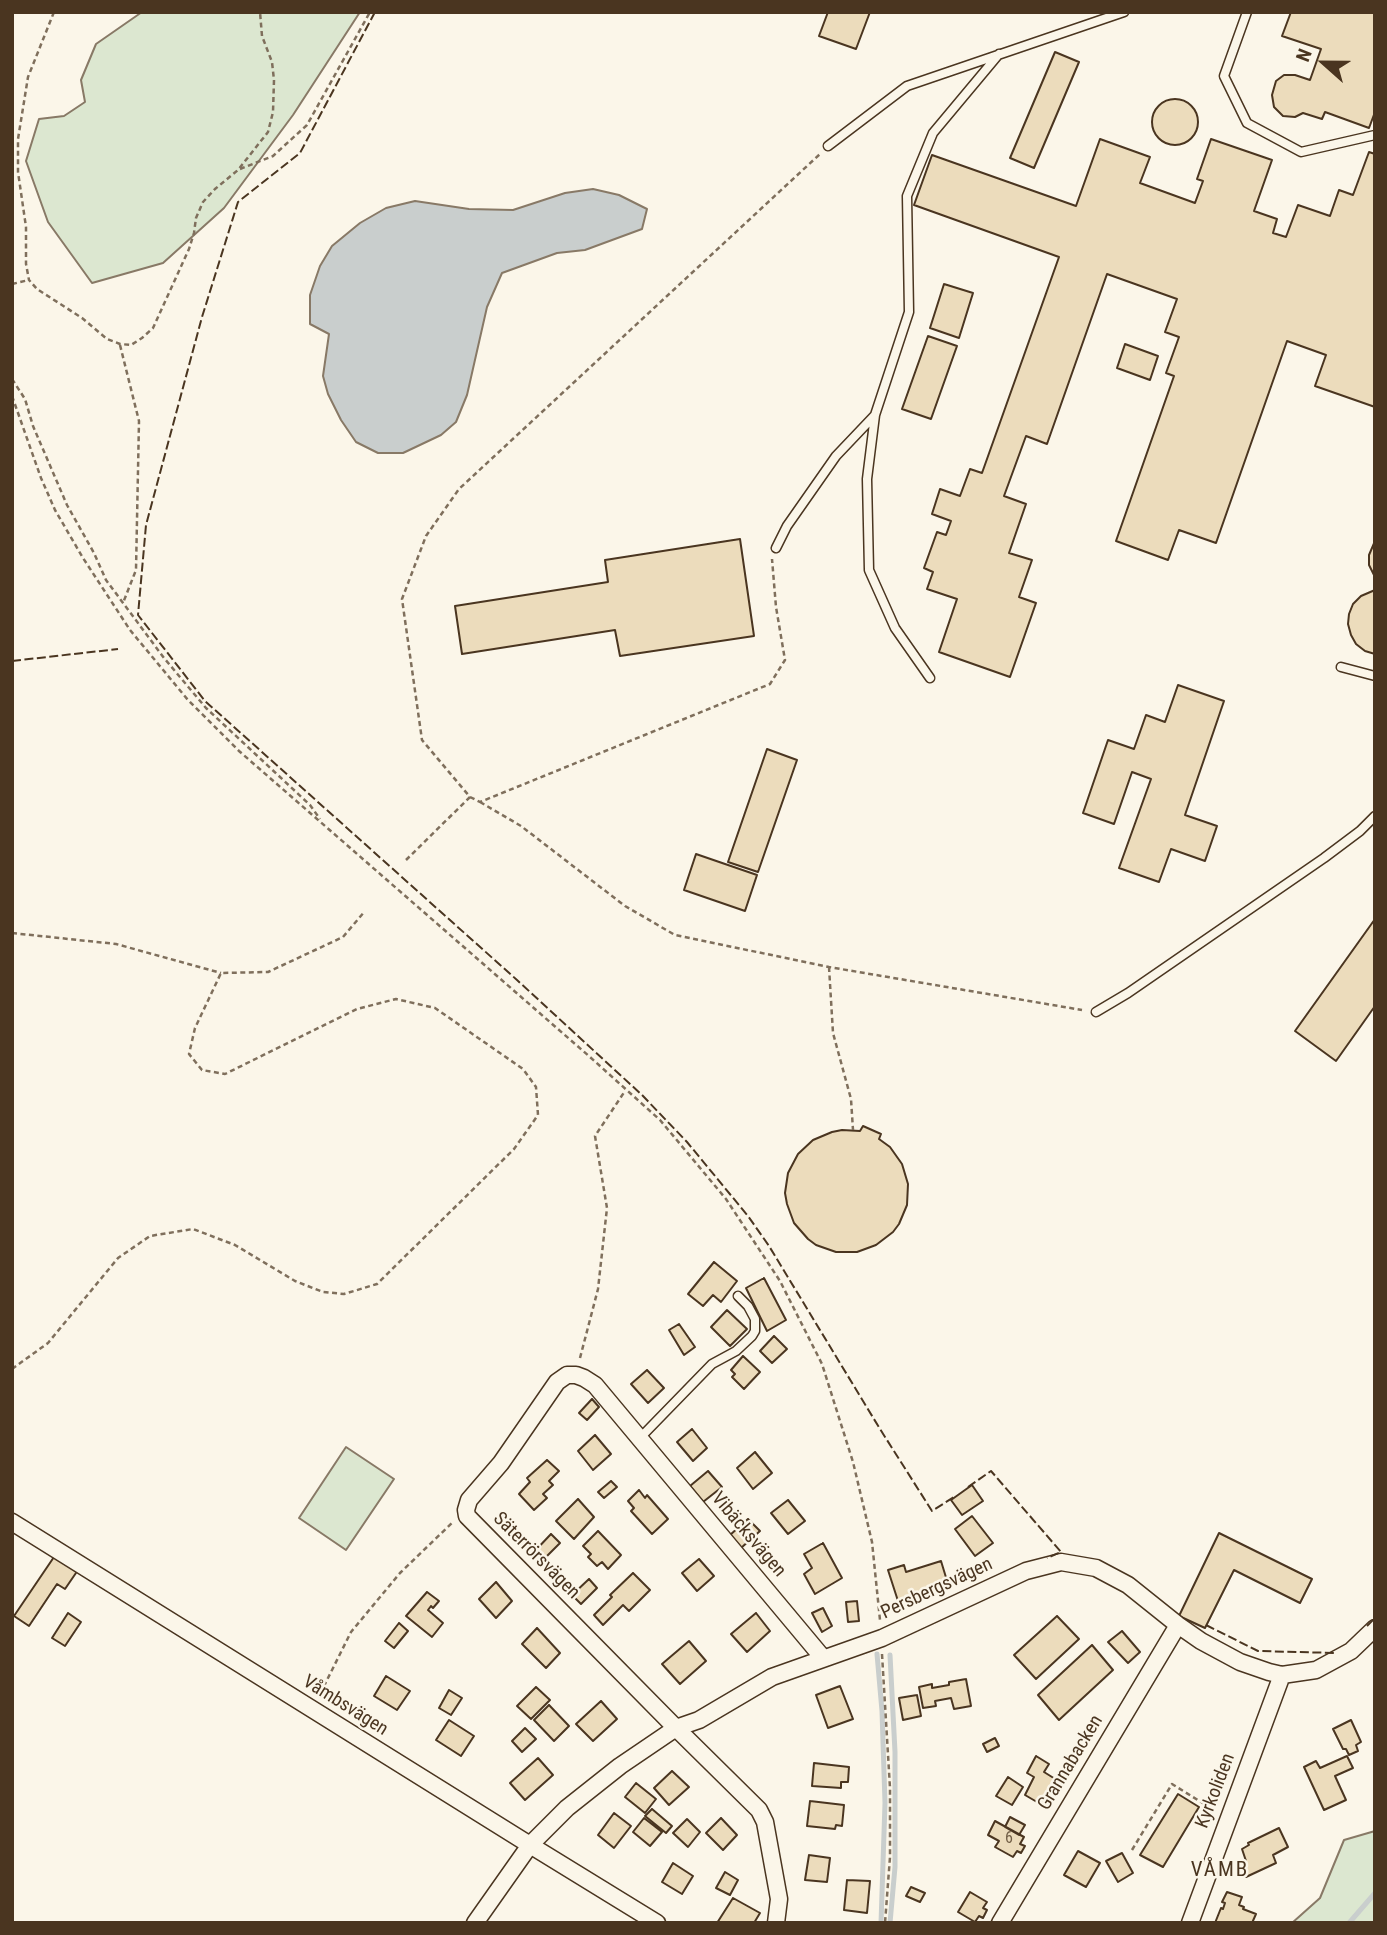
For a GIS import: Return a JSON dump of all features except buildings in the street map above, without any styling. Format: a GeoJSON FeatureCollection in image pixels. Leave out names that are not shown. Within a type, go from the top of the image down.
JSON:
{"type":"FeatureCollection","features":[{"type":"Feature","properties":{"kind":"street","name":"Säterrörsvägen"},"geometry":{"type":"LineString","coordinates":[[576,1375],[567,1375],[557,1382],[501,1464],[469,1500],[467,1516],[760,1810],[765,1822],[779,1899],[776,1923]]}},
{"type":"Feature","properties":{"kind":"street","name":"Vibäcksvägen"},"geometry":{"type":"LineString","coordinates":[[576,1375],[595,1385],[823,1658]]}},
{"type":"Feature","properties":{"kind":"street","name":"Våmbsvägen"},"geometry":{"type":"LineString","coordinates":[[12,1522],[657,1923]]}},
{"type":"Feature","properties":{"kind":"street","name":"Persbergsvägen"},"geometry":{"type":"LineString","coordinates":[[475,1923],[530,1845],[567,1808],[620,1766],[676,1728],[699,1720],[772,1677],[881,1638],[1026,1571],[1061,1562],[1096,1568],[1128,1585],[1201,1641],[1240,1662],[1282,1675],[1316,1671],[1350,1651],[1375,1628]]}},
{"type":"Feature","properties":{"kind":"street","name":"Grannabacken"},"geometry":{"type":"LineString","coordinates":[[1000,1923],[1178,1625]]}},
{"type":"Feature","properties":{"kind":"street","name":"Kyrkoliden"},"geometry":{"type":"LineString","coordinates":[[1189,1923],[1282,1675]]}},
{"type":"Feature","properties":{"kind":"lane"},"geometry":{"type":"LineString","coordinates":[[828,146],[907,86],[1124,12]]}},
{"type":"Feature","properties":{"kind":"lane"},"geometry":{"type":"LineString","coordinates":[[1247,12],[1224,76],[1247,123],[1301,152],[1375,135]]}},
{"type":"Feature","properties":{"kind":"lane"},"geometry":{"type":"LineString","coordinates":[[930,678],[895,628],[869,570],[867,479],[875,415],[909,312],[907,196],[933,133],[999,54]]}},
{"type":"Feature","properties":{"kind":"lane"},"geometry":{"type":"LineString","coordinates":[[776,548],[787,526],[836,456],[875,415]]}},
{"type":"Feature","properties":{"kind":"lane"},"geometry":{"type":"LineString","coordinates":[[1340,667],[1375,676]]}},
{"type":"Feature","properties":{"kind":"lane"},"geometry":{"type":"LineString","coordinates":[[1096,1012],[1128,993],[1324,858],[1375,816]]}},
{"type":"Feature","properties":{"kind":"lane"},"geometry":{"type":"LineString","coordinates":[[639,1439],[712,1364],[736,1352],[752,1336],[755,1319],[738,1296]]}},
{"type":"Feature","properties":{"kind":"path"},"geometry":{"type":"LineString","coordinates":[[54,12],[28,77],[18,139],[18,172],[26,227],[29,280],[37,289],[82,318],[107,339],[131,345],[153,328],[189,249],[196,218],[203,202],[238,170],[268,132],[273,112],[274,80],[272,62],[262,36],[260,12]]}},
{"type":"Feature","properties":{"kind":"path"},"geometry":{"type":"LineString","coordinates":[[238,170],[273,156],[307,125],[370,12]]}},
{"type":"Feature","properties":{"kind":"path"},"geometry":{"type":"LineString","coordinates":[[828,146],[459,489],[426,536],[402,599],[422,740],[470,797],[521,826],[625,906],[675,935],[829,967],[1096,1012]]}},
{"type":"Feature","properties":{"kind":"path"},"geometry":{"type":"LineString","coordinates":[[12,284],[29,280]]}},
{"type":"Feature","properties":{"kind":"path"},"geometry":{"type":"LineString","coordinates":[[120,344],[139,421],[136,570],[123,603]]}},
{"type":"Feature","properties":{"kind":"path"},"geometry":{"type":"LineString","coordinates":[[12,379],[25,399],[33,426],[67,505],[106,580],[205,708],[310,805],[324,825]]}},
{"type":"Feature","properties":{"kind":"path"},"geometry":{"type":"LineString","coordinates":[[12,396],[55,510],[117,614],[188,700],[239,751],[660,1120],[726,1199],[780,1281],[822,1364],[853,1462],[872,1542],[890,1788],[890,1857],[885,1923]]}},
{"type":"Feature","properties":{"kind":"path"},"geometry":{"type":"LineString","coordinates":[[481,802],[770,684],[785,660],[771,562],[776,548]]}},
{"type":"Feature","properties":{"kind":"path"},"geometry":{"type":"LineString","coordinates":[[407,860],[470,797]]}},
{"type":"Feature","properties":{"kind":"path"},"geometry":{"type":"LineString","coordinates":[[12,933],[116,944],[222,973],[268,972],[343,937],[365,911]]}},
{"type":"Feature","properties":{"kind":"path"},"geometry":{"type":"LineString","coordinates":[[829,967],[833,1033],[851,1098],[853,1130]]}},
{"type":"Feature","properties":{"kind":"path"},"geometry":{"type":"LineString","coordinates":[[12,1369],[48,1343],[118,1258],[150,1236],[193,1229],[235,1245],[295,1281],[323,1292],[344,1294],[377,1284],[513,1149],[538,1115],[536,1087],[523,1069],[435,1008],[396,999],[357,1009],[225,1074],[202,1070],[189,1054],[195,1028],[222,973]]}},
{"type":"Feature","properties":{"kind":"path"},"geometry":{"type":"LineString","coordinates":[[576,1375],[598,1289],[607,1208],[596,1136],[626,1090]]}},
{"type":"Feature","properties":{"kind":"path"},"geometry":{"type":"LineString","coordinates":[[313,1710],[351,1632],[400,1573],[466,1510]]}},
{"type":"Feature","properties":{"kind":"path"},"geometry":{"type":"LineString","coordinates":[[1132,1850],[1172,1784],[1228,1819]]}},
{"type":"Feature","properties":{"kind":"green space"},"geometry":{"type":"Polygon","coordinates":[[[142,12],[360,12],[293,115],[224,208],[163,263],[92,283],[48,222],[26,161],[39,119],[64,116],[85,102],[81,80],[96,44],[142,12]]]}},
{"type":"Feature","properties":{"kind":"green space"},"geometry":{"type":"Polygon","coordinates":[[[346,1447],[394,1479],[346,1550],[299,1518],[346,1447]]]}},
{"type":"Feature","properties":{"kind":"green space"},"geometry":{"type":"Polygon","coordinates":[[[1375,1831],[1375,1923],[1292,1923],[1320,1898],[1344,1840],[1375,1831]]]}},
{"type":"Feature","properties":{"kind":"shaded area"},"geometry":{"type":"Polygon","coordinates":[[[593,189],[619,195],[647,209],[642,229],[585,250],[557,253],[502,273],[487,307],[467,395],[456,422],[441,435],[403,453],[378,453],[356,442],[328,394],[323,376],[329,334],[310,324],[310,295],[320,266],[332,246],[360,223],[386,208],[415,201],[469,209],[513,210],[565,193],[593,189]]]}},
{"type":"Feature","properties":{"kind":"waterway"},"geometry":{"type":"LineString","coordinates":[[877,1654],[885,1803],[881,1923]]}},
{"type":"Feature","properties":{"kind":"waterway"},"geometry":{"type":"LineString","coordinates":[[890,1655],[895,1752],[895,1867],[890,1923]]}},
{"type":"Feature","properties":{"kind":"waterway"},"geometry":{"type":"LineString","coordinates":[[1349,1923],[1375,1893]]}},
{"type":"Feature","properties":{"kind":"fence"},"geometry":{"type":"LineString","coordinates":[[375,12],[300,153],[238,202],[202,317],[146,525],[138,615],[205,701],[517,980],[642,1095],[687,1142],[769,1246],[932,1511],[954,1497]]}},
{"type":"Feature","properties":{"kind":"fence"},"geometry":{"type":"LineString","coordinates":[[12,661],[118,649]]}},
{"type":"Feature","properties":{"kind":"fence"},"geometry":{"type":"LineString","coordinates":[[968,1487],[991,1471],[1061,1552],[1047,1558]]}},
{"type":"Feature","properties":{"kind":"fence"},"geometry":{"type":"LineString","coordinates":[[1367,1626],[1375,1618]]}},
{"type":"Feature","properties":{"kind":"fence"},"geometry":{"type":"LineString","coordinates":[[1206,1625],[1258,1651],[1336,1653]]}},
{"type":"Feature","properties":{"kind":"district","name":"VÅMB"},"geometry":{"type":"Point","coordinates":[1220,1871]}}]}
